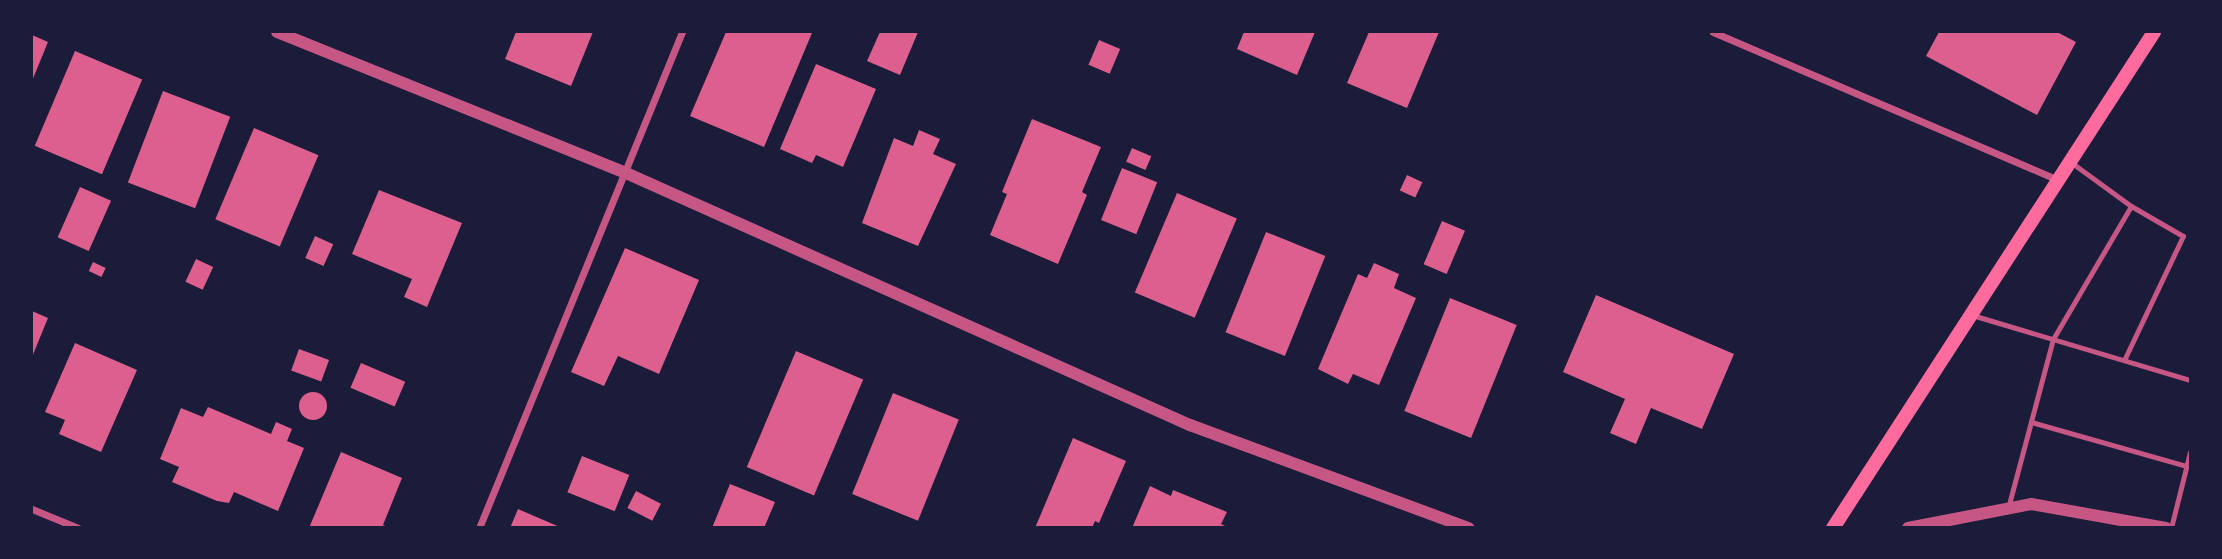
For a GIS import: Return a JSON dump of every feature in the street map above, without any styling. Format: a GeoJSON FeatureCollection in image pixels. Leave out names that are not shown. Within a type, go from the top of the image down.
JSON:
{"type":"FeatureCollection","features":[{"type":"Feature","properties":{"kind":"main road"},"geometry":{"type":"LineString","coordinates":[[1833,527],[2154,32]]}},
{"type":"Feature","properties":{"kind":"street"},"geometry":{"type":"LineString","coordinates":[[277,32],[626,173],[1190,425],[1469,527]]}},
{"type":"Feature","properties":{"kind":"street"},"geometry":{"type":"LineString","coordinates":[[479,527],[682,32]]}},
{"type":"Feature","properties":{"kind":"street"},"geometry":{"type":"LineString","coordinates":[[1713,32],[2058,180]]}},
{"type":"Feature","properties":{"kind":"street"},"geometry":{"type":"LineString","coordinates":[[1908,527],[2031,504],[2166,527]]}},
{"type":"Feature","properties":{"kind":"street"},"geometry":{"type":"LineString","coordinates":[[32,509],[78,527]]}},
{"type":"Feature","properties":{"kind":"lane"},"geometry":{"type":"LineString","coordinates":[[2070,161],[2131,206],[2183,236],[2124,360]]}},
{"type":"Feature","properties":{"kind":"lane"},"geometry":{"type":"LineString","coordinates":[[2008,508],[2053,339],[2131,206]]}},
{"type":"Feature","properties":{"kind":"lane"},"geometry":{"type":"LineString","coordinates":[[1970,315],[2190,380]]}},
{"type":"Feature","properties":{"kind":"lane"},"geometry":{"type":"LineString","coordinates":[[2031,422],[2187,466]]}},
{"type":"Feature","properties":{"kind":"lane"},"geometry":{"type":"LineString","coordinates":[[2171,527],[2190,452]]}},
{"type":"Feature","properties":{"kind":"building"},"geometry":{"type":"Polygon","coordinates":[[[516,32],[593,32],[571,86],[505,59],[516,32]]]}},
{"type":"Feature","properties":{"kind":"building"},"geometry":{"type":"Polygon","coordinates":[[[726,32],[812,33],[764,147],[690,116],[726,32]]]}},
{"type":"Feature","properties":{"kind":"building"},"geometry":{"type":"Polygon","coordinates":[[[880,32],[918,32],[900,75],[867,61],[880,32]]]}},
{"type":"Feature","properties":{"kind":"building"},"geometry":{"type":"Polygon","coordinates":[[[1244,32],[1315,32],[1297,75],[1237,49],[1244,32]]]}},
{"type":"Feature","properties":{"kind":"building"},"geometry":{"type":"Polygon","coordinates":[[[1369,32],[1439,32],[1407,108],[1347,83],[1369,32]]]}},
{"type":"Feature","properties":{"kind":"building"},"geometry":{"type":"Polygon","coordinates":[[[1939,32],[2057,32],[2076,42],[2037,115],[1926,56],[1939,32]]]}},
{"type":"Feature","properties":{"kind":"building"},"geometry":{"type":"Polygon","coordinates":[[[32,35],[48,42],[32,81],[32,35]]]}},
{"type":"Feature","properties":{"kind":"building"},"geometry":{"type":"Polygon","coordinates":[[[1099,40],[1120,49],[1110,74],[1088,65],[1099,40]]]}},
{"type":"Feature","properties":{"kind":"building"},"geometry":{"type":"Polygon","coordinates":[[[75,51],[142,80],[102,174],[35,146],[75,51]]]}},
{"type":"Feature","properties":{"kind":"building"},"geometry":{"type":"Polygon","coordinates":[[[816,64],[876,89],[843,167],[816,155],[812,163],[780,149],[816,64]]]}},
{"type":"Feature","properties":{"kind":"building"},"geometry":{"type":"Polygon","coordinates":[[[163,91],[230,117],[195,208],[128,182],[163,91]]]}},
{"type":"Feature","properties":{"kind":"building"},"geometry":{"type":"Polygon","coordinates":[[[1032,119],[1101,147],[1082,192],[1087,195],[1058,264],[990,235],[1007,194],[1002,192],[1032,119]]]}},
{"type":"Feature","properties":{"kind":"building"},"geometry":{"type":"Polygon","coordinates":[[[254,128],[318,155],[280,246],[215,219],[254,128]]]}},
{"type":"Feature","properties":{"kind":"building"},"geometry":{"type":"Polygon","coordinates":[[[919,130],[940,139],[933,154],[956,164],[918,246],[862,223],[894,138],[913,146],[919,130]]]}},
{"type":"Feature","properties":{"kind":"building"},"geometry":{"type":"Polygon","coordinates":[[[1132,148],[1151,156],[1145,170],[1126,162],[1132,148]]]}},
{"type":"Feature","properties":{"kind":"building"},"geometry":{"type":"Polygon","coordinates":[[[1122,168],[1157,182],[1136,234],[1101,220],[1122,168]]]}},
{"type":"Feature","properties":{"kind":"building"},"geometry":{"type":"Polygon","coordinates":[[[1407,175],[1422,182],[1415,198],[1400,190],[1407,175]]]}},
{"type":"Feature","properties":{"kind":"building"},"geometry":{"type":"Polygon","coordinates":[[[80,187],[111,201],[89,251],[58,237],[80,187]]]}},
{"type":"Feature","properties":{"kind":"building"},"geometry":{"type":"Polygon","coordinates":[[[379,190],[462,223],[427,307],[404,297],[412,279],[352,254],[379,190]]]}},
{"type":"Feature","properties":{"kind":"building"},"geometry":{"type":"Polygon","coordinates":[[[1177,193],[1237,218],[1195,318],[1135,292],[1177,193]]]}},
{"type":"Feature","properties":{"kind":"building"},"geometry":{"type":"Polygon","coordinates":[[[1442,221],[1465,231],[1447,274],[1424,264],[1442,221]]]}},
{"type":"Feature","properties":{"kind":"building"},"geometry":{"type":"Polygon","coordinates":[[[1266,232],[1325,256],[1285,356],[1226,332],[1266,232]]]}},
{"type":"Feature","properties":{"kind":"building"},"geometry":{"type":"Polygon","coordinates":[[[315,236],[333,244],[324,266],[305,258],[315,236]]]}},
{"type":"Feature","properties":{"kind":"building"},"geometry":{"type":"Polygon","coordinates":[[[625,248],[699,280],[659,374],[618,356],[604,386],[571,372],[625,248]]]}},
{"type":"Feature","properties":{"kind":"building"},"geometry":{"type":"Polygon","coordinates":[[[196,259],[213,267],[203,290],[185,282],[196,259]]]}},
{"type":"Feature","properties":{"kind":"building"},"geometry":{"type":"Polygon","coordinates":[[[93,262],[106,268],[101,277],[89,271],[93,262]]]}},
{"type":"Feature","properties":{"kind":"building"},"geometry":{"type":"Polygon","coordinates":[[[1374,263],[1399,274],[1394,288],[1416,298],[1379,385],[1353,374],[1348,384],[1318,369],[1358,274],[1367,278],[1374,263]]]}},
{"type":"Feature","properties":{"kind":"building"},"geometry":{"type":"Polygon","coordinates":[[[1596,295],[1734,354],[1702,429],[1651,408],[1636,444],[1610,433],[1625,399],[1563,372],[1596,295]]]}},
{"type":"Feature","properties":{"kind":"building"},"geometry":{"type":"Polygon","coordinates":[[[1450,298],[1517,325],[1471,438],[1404,411],[1450,298]]]}},
{"type":"Feature","properties":{"kind":"building"},"geometry":{"type":"Polygon","coordinates":[[[32,311],[48,318],[32,357],[32,311]]]}},
{"type":"Feature","properties":{"kind":"building"},"geometry":{"type":"Polygon","coordinates":[[[75,343],[137,370],[101,452],[59,434],[65,420],[45,412],[75,343]]]}},
{"type":"Feature","properties":{"kind":"building"},"geometry":{"type":"Polygon","coordinates":[[[299,349],[329,360],[321,382],[291,371],[299,349]]]}},
{"type":"Feature","properties":{"kind":"building"},"geometry":{"type":"Polygon","coordinates":[[[796,351],[863,380],[814,496],[747,467],[796,351]]]}},
{"type":"Feature","properties":{"kind":"building"},"geometry":{"type":"Polygon","coordinates":[[[361,363],[405,382],[395,407],[350,388],[361,363]]]}},
{"type":"Feature","properties":{"kind":"building"},"geometry":{"type":"Polygon","coordinates":[[[313,392],[323,396],[327,406],[323,416],[313,420],[303,416],[299,406],[303,396],[313,392]]]}},
{"type":"Feature","properties":{"kind":"building"},"geometry":{"type":"Polygon","coordinates":[[[893,393],[959,420],[918,521],[852,494],[893,393]]]}},
{"type":"Feature","properties":{"kind":"building"},"geometry":{"type":"Polygon","coordinates":[[[208,407],[271,434],[276,422],[292,429],[287,441],[304,448],[278,511],[234,492],[229,503],[217,501],[172,482],[179,467],[160,459],[181,408],[203,417],[208,407]]]}},
{"type":"Feature","properties":{"kind":"building"},"geometry":{"type":"Polygon","coordinates":[[[1073,438],[1126,461],[1099,523],[1095,521],[1092,528],[1035,528],[1073,438]]]}},
{"type":"Feature","properties":{"kind":"building"},"geometry":{"type":"Polygon","coordinates":[[[341,452],[402,478],[383,525],[389,528],[309,528],[341,452]]]}},
{"type":"Feature","properties":{"kind":"building"},"geometry":{"type":"Polygon","coordinates":[[[582,456],[629,475],[615,511],[567,492],[582,456]]]}},
{"type":"Feature","properties":{"kind":"building"},"geometry":{"type":"Polygon","coordinates":[[[730,484],[775,502],[764,528],[712,528],[730,484]]]}},
{"type":"Feature","properties":{"kind":"building"},"geometry":{"type":"Polygon","coordinates":[[[1150,486],[1171,496],[1173,490],[1227,512],[1221,524],[1229,528],[1132,528],[1150,486]]]}},
{"type":"Feature","properties":{"kind":"building"},"geometry":{"type":"Polygon","coordinates":[[[636,491],[661,504],[652,521],[627,508],[636,491]]]}},
{"type":"Feature","properties":{"kind":"building"},"geometry":{"type":"Polygon","coordinates":[[[518,509],[562,528],[510,528],[518,509]]]}}]}
